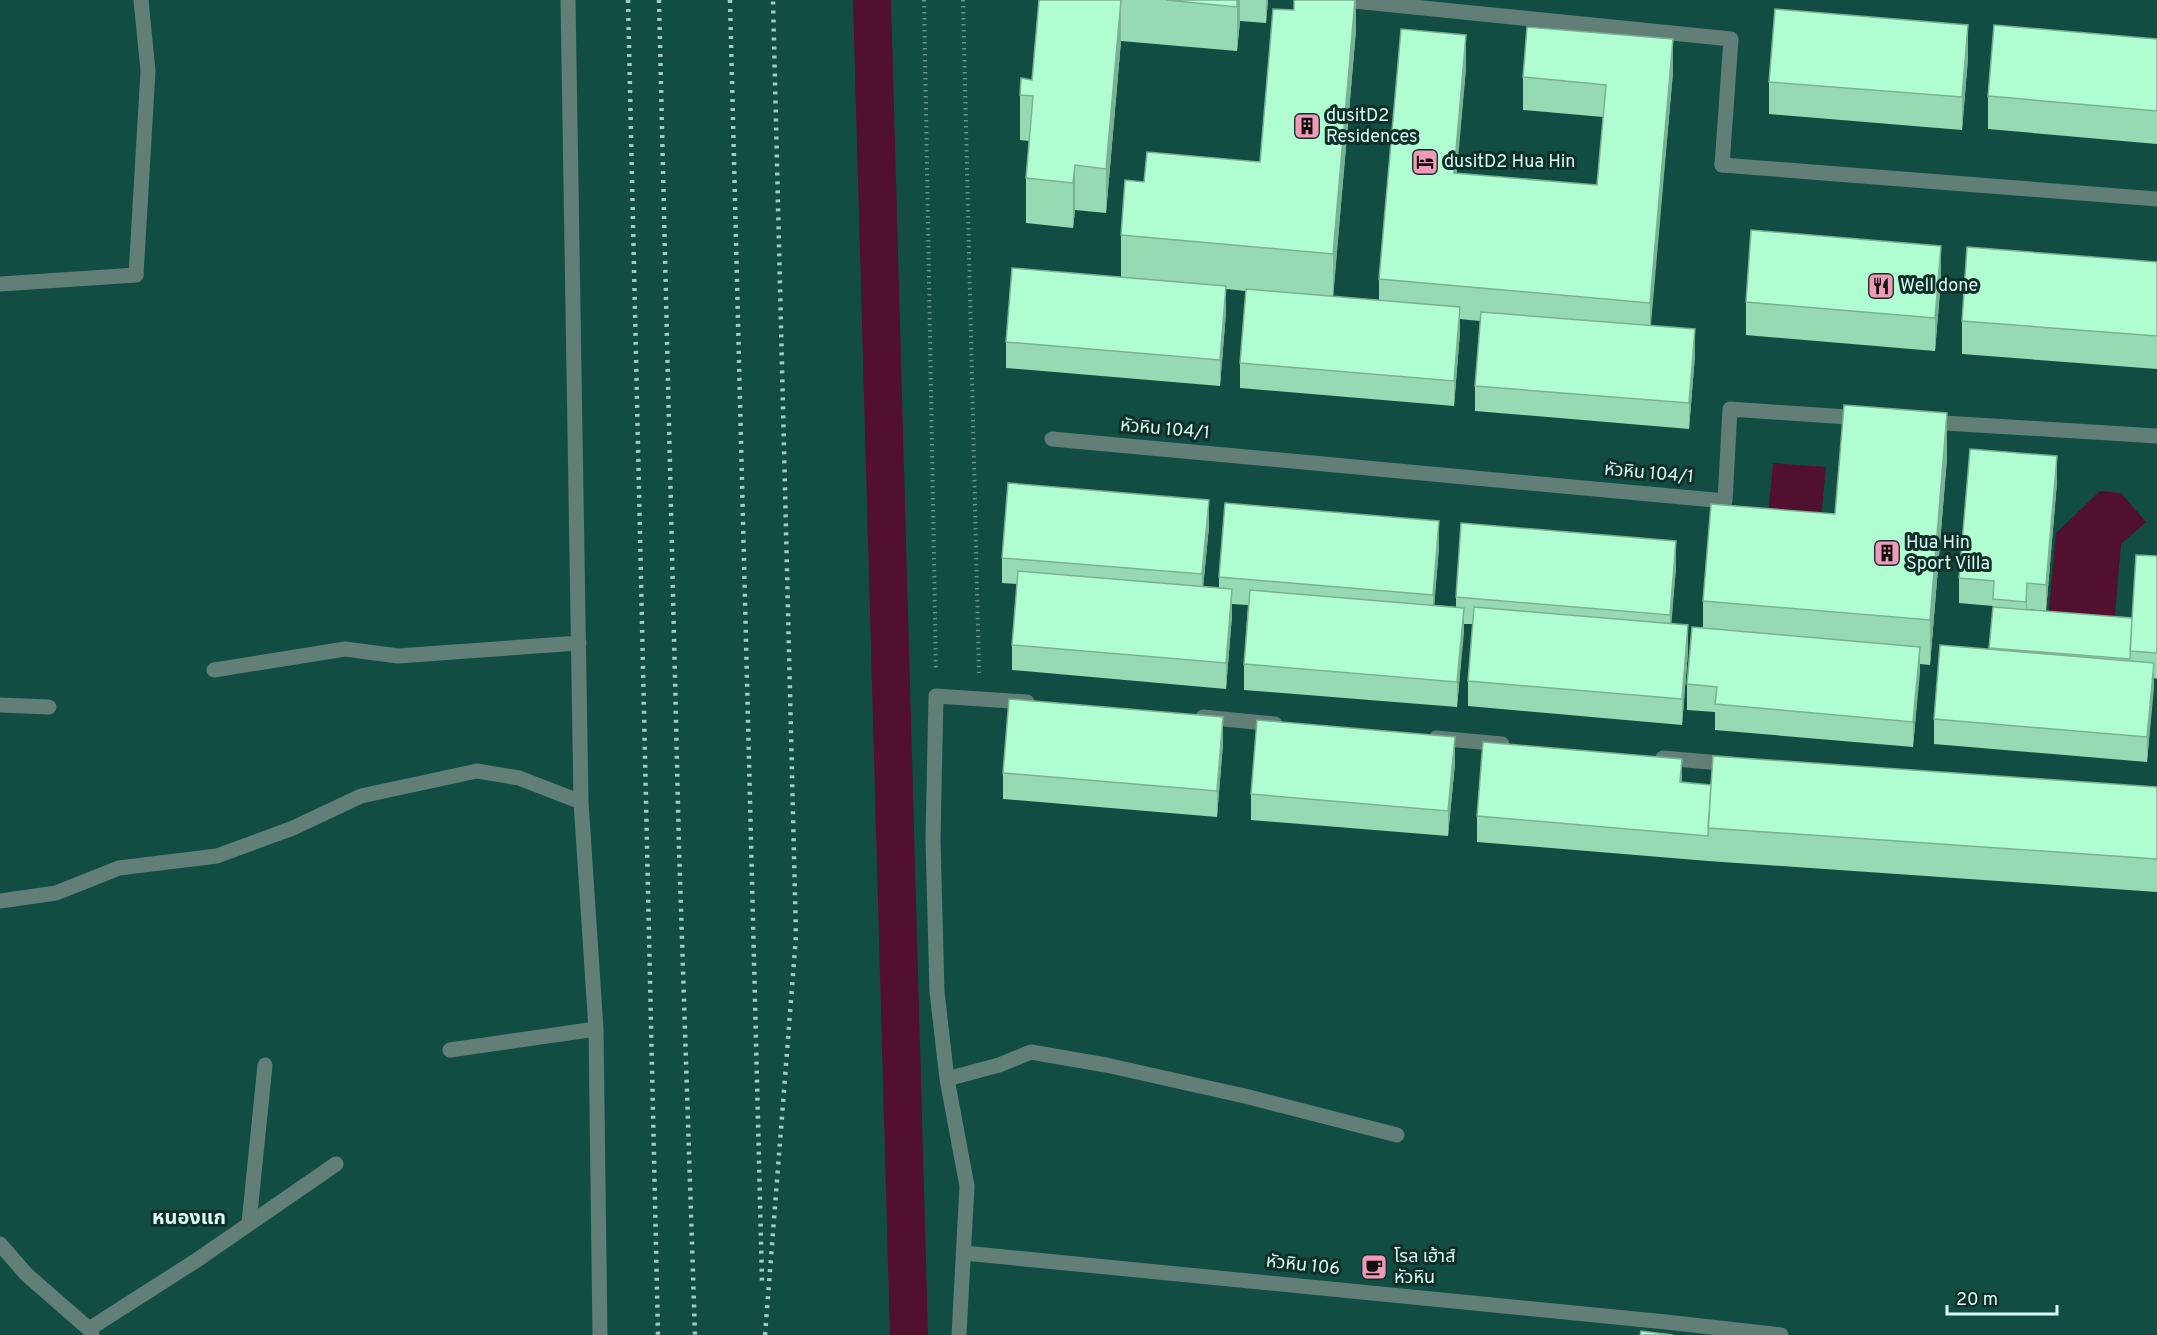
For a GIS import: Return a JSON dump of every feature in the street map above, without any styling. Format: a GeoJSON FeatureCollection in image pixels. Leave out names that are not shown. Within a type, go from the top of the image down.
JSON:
{"type":"FeatureCollection","features":[{"type":"Feature","properties":{"kind":"street"},"geometry":{"type":"LineString","coordinates":[[0,284],[136,274],[148,71],[141,0]]}},
{"type":"Feature","properties":{"kind":"street"},"geometry":{"type":"LineString","coordinates":[[568,0],[581,802],[596,1029],[600,1335]]}},
{"type":"Feature","properties":{"kind":"street"},"geometry":{"type":"LineString","coordinates":[[1344,0],[1731,39],[1722,165],[2157,199]]}},
{"type":"Feature","properties":{"kind":"street","name":"หัวหิน 104/1"},"geometry":{"type":"LineString","coordinates":[[1052,439],[1725,501],[1730,410],[1873,418]]}},
{"type":"Feature","properties":{"kind":"street"},"geometry":{"type":"LineString","coordinates":[[1908,420],[2157,436]]}},
{"type":"Feature","properties":{"kind":"street"},"geometry":{"type":"LineString","coordinates":[[214,669],[345,649],[398,656],[579,643]]}},
{"type":"Feature","properties":{"kind":"street"},"geometry":{"type":"LineString","coordinates":[[959,1335],[967,1186],[947,1079],[937,992],[933,838],[936,696],[980,697],[1039,703]]}},
{"type":"Feature","properties":{"kind":"street"},"geometry":{"type":"LineString","coordinates":[[0,705],[49,708]]}},
{"type":"Feature","properties":{"kind":"street"},"geometry":{"type":"LineString","coordinates":[[1192,716],[1286,725]]}},
{"type":"Feature","properties":{"kind":"street"},"geometry":{"type":"LineString","coordinates":[[1416,736],[1522,746]]}},
{"type":"Feature","properties":{"kind":"street"},"geometry":{"type":"LineString","coordinates":[[1652,757],[1746,765]]}},
{"type":"Feature","properties":{"kind":"street"},"geometry":{"type":"LineString","coordinates":[[0,901],[56,893],[119,868],[217,856],[294,828],[361,796],[477,771],[519,778],[581,802]]}},
{"type":"Feature","properties":{"kind":"street"},"geometry":{"type":"LineString","coordinates":[[450,1050],[596,1029]]}},
{"type":"Feature","properties":{"kind":"street"},"geometry":{"type":"LineString","coordinates":[[947,1079],[999,1065],[1031,1052],[1106,1065],[1249,1097],[1397,1135]]}},
{"type":"Feature","properties":{"kind":"street"},"geometry":{"type":"LineString","coordinates":[[249,1223],[266,1065]]}},
{"type":"Feature","properties":{"kind":"street"},"geometry":{"type":"LineString","coordinates":[[0,1244],[26,1274],[90,1332],[336,1164]]}},
{"type":"Feature","properties":{"kind":"street","name":"หัวหิน 106"},"geometry":{"type":"LineString","coordinates":[[964,1252],[1780,1335]]}},
{"type":"Feature","properties":{"kind":"path"},"geometry":{"type":"LineString","coordinates":[[924,0],[936,696]]}},
{"type":"Feature","properties":{"kind":"path"},"geometry":{"type":"LineString","coordinates":[[963,0],[980,697]]}},
{"type":"Feature","properties":{"kind":"shaded area"},"geometry":{"type":"Polygon","coordinates":[[[1773,463],[1826,467],[1820,530],[1767,526],[1773,463]]]}},
{"type":"Feature","properties":{"kind":"shaded area"},"geometry":{"type":"Polygon","coordinates":[[[2100,491],[2121,493],[2146,522],[2121,544],[2114,627],[2048,621],[2056,533],[2100,491]]]}},
{"type":"Feature","properties":{"kind":"building"},"geometry":{"type":"Polygon","coordinates":[[[1039,0],[1121,0],[1106,169],[1075,165],[1073,183],[1026,178],[1033,96],[1020,95],[1021,78],[1032,80],[1039,0]]]}},
{"type":"Feature","properties":{"kind":"building"},"geometry":{"type":"Polygon","coordinates":[[[1166,0],[1237,0],[1237,7],[1166,0]]]}},
{"type":"Feature","properties":{"kind":"building","name":"dusitD2 Residences"},"geometry":{"type":"Polygon","coordinates":[[[1294,0],[1355,0],[1333,254],[1121,235],[1125,180],[1144,182],[1147,152],[1260,162],[1273,9],[1294,10],[1294,0]]]}},
{"type":"Feature","properties":{"kind":"building"},"geometry":{"type":"Polygon","coordinates":[[[1775,9],[1968,25],[1962,97],[1769,82],[1775,9]]]}},
{"type":"Feature","properties":{"kind":"building"},"geometry":{"type":"Polygon","coordinates":[[[1994,25],[2157,39],[2157,111],[1988,96],[1994,25]]]}},
{"type":"Feature","properties":{"kind":"building","name":"dusitD2 Hua Hin"},"geometry":{"type":"Polygon","coordinates":[[[1527,27],[1673,39],[1650,303],[1379,279],[1401,29],[1466,35],[1454,173],[1597,185],[1606,85],[1523,77],[1527,27]]]}},
{"type":"Feature","properties":{"kind":"building"},"geometry":{"type":"Polygon","coordinates":[[[1751,230],[1941,246],[1935,318],[1746,302],[1751,230]]]}},
{"type":"Feature","properties":{"kind":"building"},"geometry":{"type":"Polygon","coordinates":[[[1967,247],[2157,262],[2157,336],[1962,321],[1967,247]]]}},
{"type":"Feature","properties":{"kind":"building"},"geometry":{"type":"Polygon","coordinates":[[[1012,268],[1226,286],[1220,360],[1006,342],[1012,268]]]}},
{"type":"Feature","properties":{"kind":"building"},"geometry":{"type":"Polygon","coordinates":[[[1246,289],[1460,307],[1454,381],[1240,363],[1246,289]]]}},
{"type":"Feature","properties":{"kind":"building"},"geometry":{"type":"Polygon","coordinates":[[[1481,312],[1695,329],[1689,403],[1475,386],[1481,312]]]}},
{"type":"Feature","properties":{"kind":"building","name":"Hua Hin Sport Villa"},"geometry":{"type":"Polygon","coordinates":[[[1844,405],[1947,413],[1930,620],[1703,601],[1711,504],[1835,514],[1844,405]]]}},
{"type":"Feature","properties":{"kind":"building"},"geometry":{"type":"Polygon","coordinates":[[[1970,449],[2057,456],[2046,585],[2027,583],[2026,602],[1993,599],[1994,581],[1959,578],[1970,449]]]}},
{"type":"Feature","properties":{"kind":"building"},"geometry":{"type":"Polygon","coordinates":[[[1008,483],[1209,500],[1202,574],[1002,558],[1008,483]]]}},
{"type":"Feature","properties":{"kind":"building"},"geometry":{"type":"Polygon","coordinates":[[[1225,503],[1439,521],[1433,595],[1219,577],[1225,503]]]}},
{"type":"Feature","properties":{"kind":"building"},"geometry":{"type":"Polygon","coordinates":[[[1461,523],[1676,541],[1670,615],[1456,597],[1461,523]]]}},
{"type":"Feature","properties":{"kind":"building"},"geometry":{"type":"Polygon","coordinates":[[[2136,555],[2157,556],[2157,653],[2130,651],[2136,555]]]}},
{"type":"Feature","properties":{"kind":"building"},"geometry":{"type":"Polygon","coordinates":[[[1018,571],[1232,589],[1226,663],[1012,645],[1018,571]]]}},
{"type":"Feature","properties":{"kind":"building"},"geometry":{"type":"Polygon","coordinates":[[[1250,590],[1464,608],[1457,682],[1244,664],[1250,590]]]}},
{"type":"Feature","properties":{"kind":"building"},"geometry":{"type":"Polygon","coordinates":[[[1474,607],[1688,625],[1682,699],[1468,681],[1474,607]]]}},
{"type":"Feature","properties":{"kind":"building"},"geometry":{"type":"Polygon","coordinates":[[[1993,607],[2132,618],[2130,659],[1989,648],[1993,607]]]}},
{"type":"Feature","properties":{"kind":"building"},"geometry":{"type":"Polygon","coordinates":[[[1692,627],[1920,647],[1913,722],[1715,704],[1717,687],[1687,684],[1692,627]]]}},
{"type":"Feature","properties":{"kind":"building"},"geometry":{"type":"Polygon","coordinates":[[[1940,645],[2154,663],[2147,737],[1934,719],[1940,645]]]}},
{"type":"Feature","properties":{"kind":"building"},"geometry":{"type":"Polygon","coordinates":[[[1009,699],[1223,717],[1217,791],[1003,773],[1009,699]]]}},
{"type":"Feature","properties":{"kind":"building"},"geometry":{"type":"Polygon","coordinates":[[[1257,720],[1455,737],[1448,811],[1251,794],[1257,720]]]}},
{"type":"Feature","properties":{"kind":"building"},"geometry":{"type":"Polygon","coordinates":[[[1483,742],[1682,759],[1680,782],[1711,785],[1708,836],[1477,816],[1483,742]]]}},
{"type":"Feature","properties":{"kind":"building"},"geometry":{"type":"Polygon","coordinates":[[[1713,756],[2157,787],[2157,859],[1708,828],[1713,756]]]}},
{"type":"Feature","properties":{"kind":"building"},"geometry":{"type":"Polygon","coordinates":[[[1641,1331],[1673,1335],[1640,1335],[1641,1331]]]}},
{"type":"Feature","properties":{"kind":"waterway"},"geometry":{"type":"LineString","coordinates":[[872,0],[909,1335]]}},
{"type":"Feature","properties":{"kind":"railway"},"geometry":{"type":"LineString","coordinates":[[628,0],[658,1335]]}},
{"type":"Feature","properties":{"kind":"railway"},"geometry":{"type":"LineString","coordinates":[[659,0],[679,848],[695,1335]]}},
{"type":"Feature","properties":{"kind":"railway"},"geometry":{"type":"LineString","coordinates":[[730,0],[762,1281]]}},
{"type":"Feature","properties":{"kind":"railway"},"geometry":{"type":"LineString","coordinates":[[765,1335],[796,936],[773,0]]}},
{"type":"Feature","properties":{"kind":"place","name":"dusitD2 Residences"},"geometry":{"type":"Point","coordinates":[1307,126]}},
{"type":"Feature","properties":{"kind":"place","name":"dusitD2 Hua Hin"},"geometry":{"type":"Point","coordinates":[1425,162]}},
{"type":"Feature","properties":{"kind":"place","name":"Well done"},"geometry":{"type":"Point","coordinates":[1881,286]}},
{"type":"Feature","properties":{"kind":"place","name":"Hua Hin Sport Villa"},"geometry":{"type":"Point","coordinates":[1887,553]}},
{"type":"Feature","properties":{"kind":"place","name":"โรล เฮ้าส์ หัวหิน"},"geometry":{"type":"Point","coordinates":[1374,1267]}},
{"type":"Feature","properties":{"kind":"district","name":"หนองแก"},"geometry":{"type":"Point","coordinates":[189,1219]}}]}
